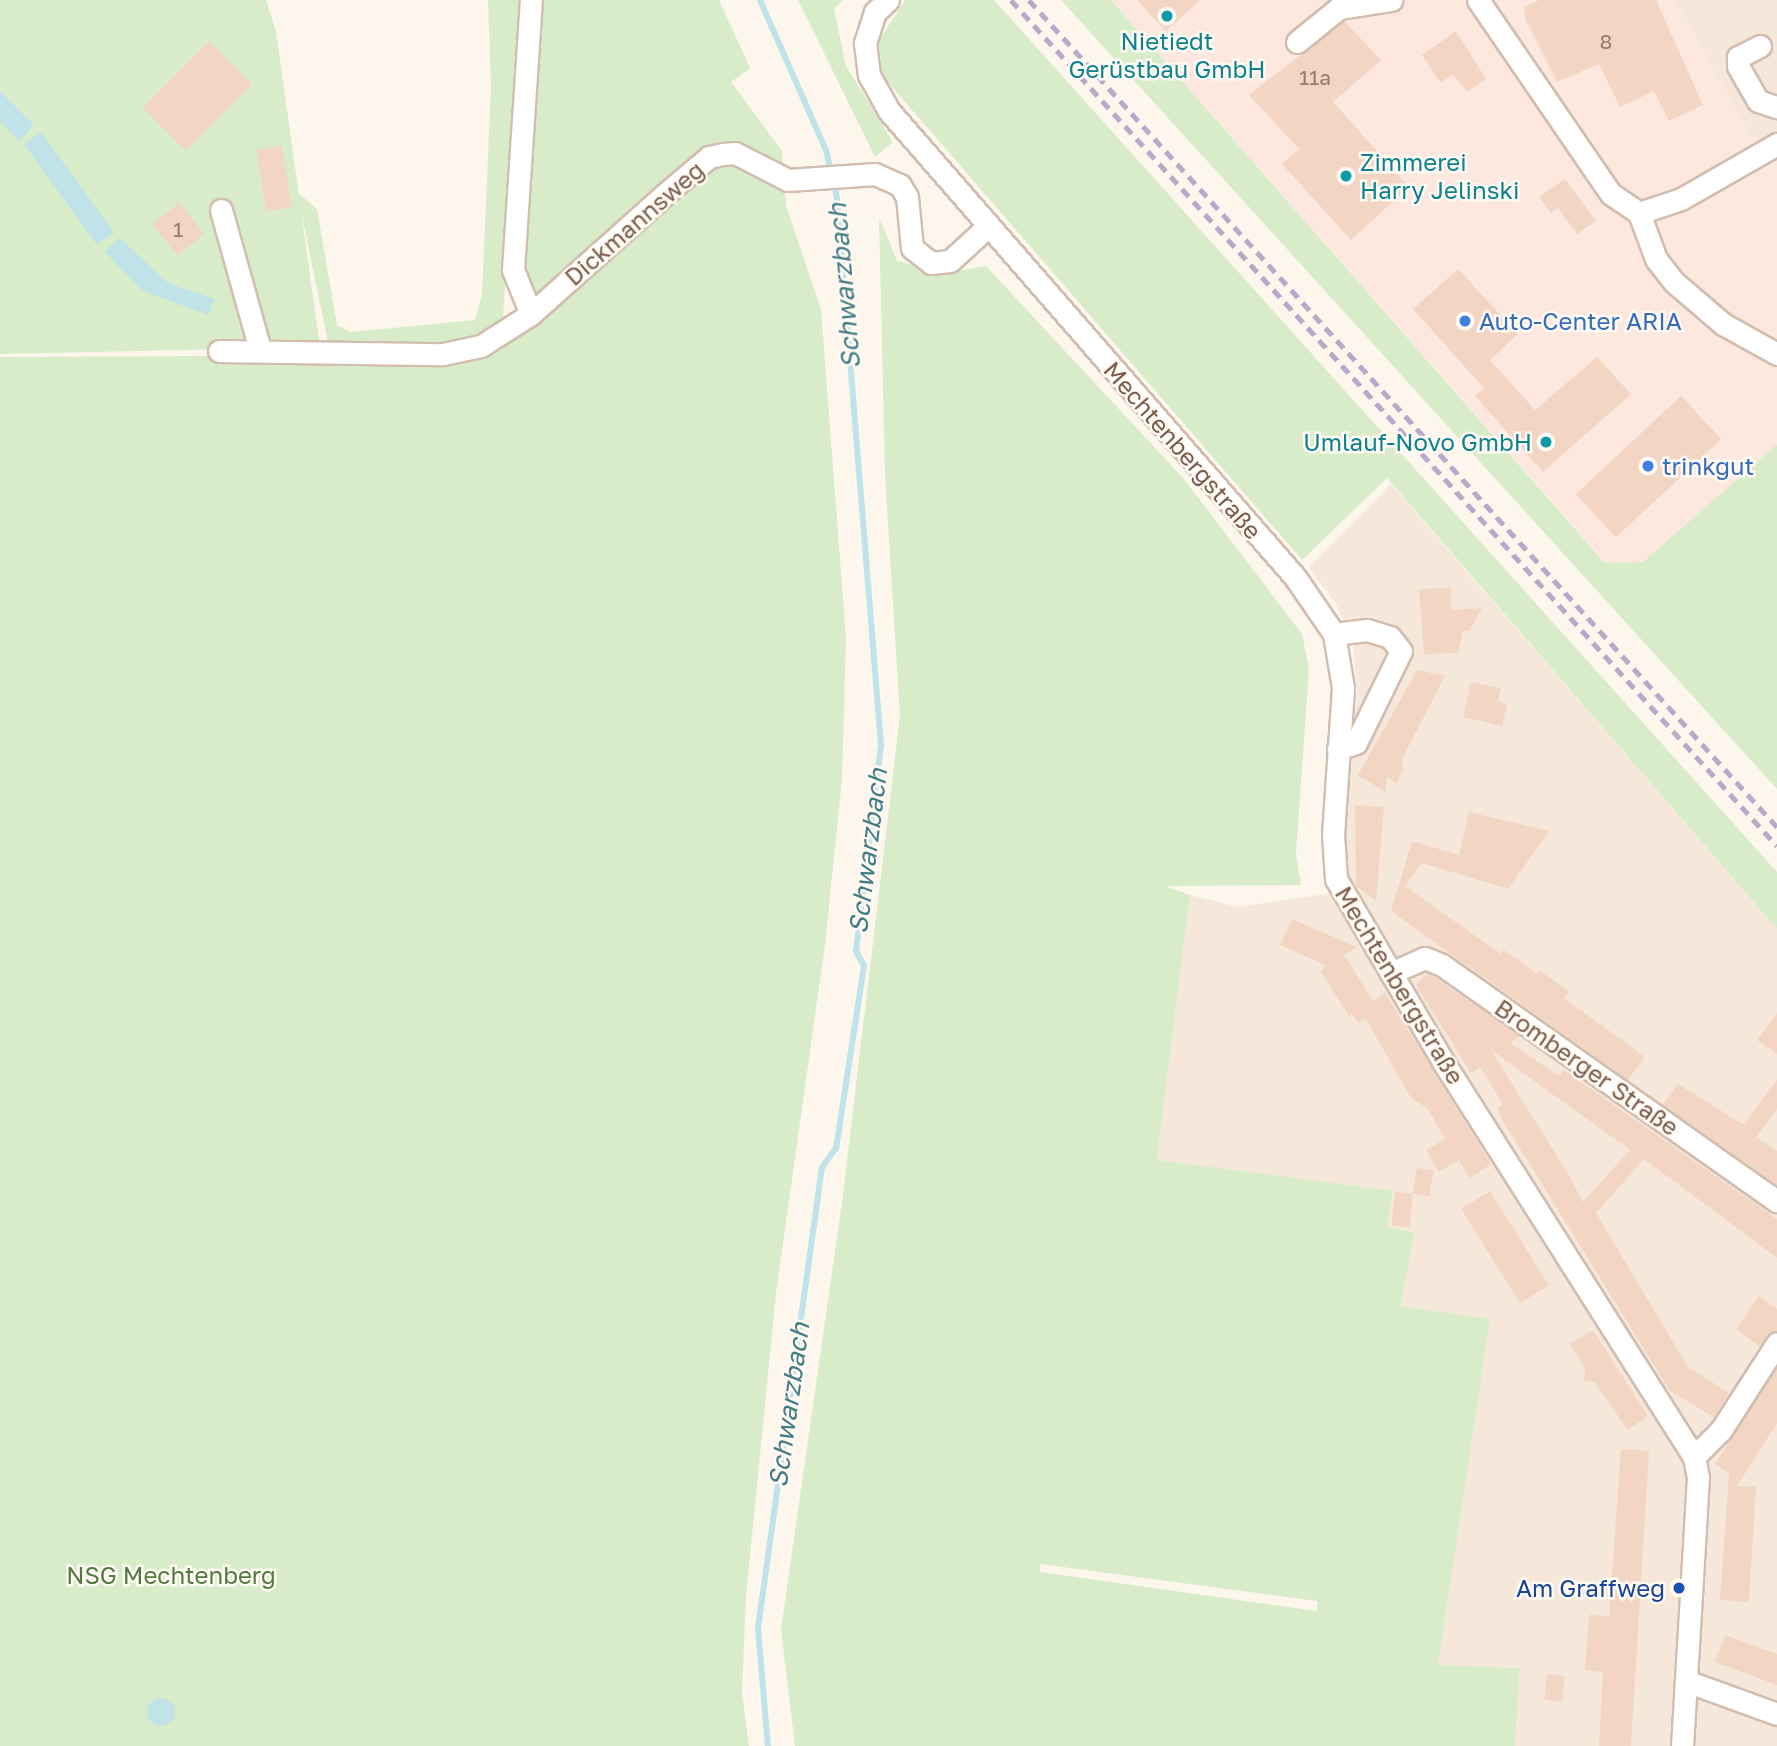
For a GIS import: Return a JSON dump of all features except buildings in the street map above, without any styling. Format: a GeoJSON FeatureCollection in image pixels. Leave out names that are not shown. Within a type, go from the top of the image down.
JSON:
{"type":"FeatureCollection","features":[{"type":"Feature","properties":{"kind":"street"},"geometry":{"type":"LineString","coordinates":[[531,0],[513,270],[531,314]]}},
{"type":"Feature","properties":{"kind":"street","name":"Mechtenbergstraße"},"geometry":{"type":"LineString","coordinates":[[888,0],[875,12],[865,43],[869,75],[889,111],[987,228],[1295,577],[1334,634],[1343,688],[1338,749],[1336,879],[1391,973],[1694,1457],[1698,1478],[1682,1746]]}},
{"type":"Feature","properties":{"kind":"street"},"geometry":{"type":"LineString","coordinates":[[1297,42],[1339,8],[1391,0]]}},
{"type":"Feature","properties":{"kind":"street"},"geometry":{"type":"LineString","coordinates":[[1478,0],[1611,194],[1639,213],[1656,259],[1674,282],[1723,324],[1777,354]]}},
{"type":"Feature","properties":{"kind":"street"},"geometry":{"type":"LineString","coordinates":[[1760,46],[1738,57],[1738,66],[1758,101],[1777,107]]}},
{"type":"Feature","properties":{"kind":"street"},"geometry":{"type":"LineString","coordinates":[[1639,213],[1660,209],[1777,144]]}},
{"type":"Feature","properties":{"kind":"street","name":"Dickmannsweg"},"geometry":{"type":"LineString","coordinates":[[219,351],[443,354],[481,346],[531,314],[709,157],[735,153],[778,178],[799,180],[870,174],[900,185],[907,197],[912,248],[930,263],[950,261],[987,228]]}},
{"type":"Feature","properties":{"kind":"street"},"geometry":{"type":"LineString","coordinates":[[221,210],[260,350]]}},
{"type":"Feature","properties":{"kind":"street"},"geometry":{"type":"LineString","coordinates":[[1334,634],[1367,630],[1390,638],[1401,651],[1356,743],[1338,749]]}},
{"type":"Feature","properties":{"kind":"street","name":"Bromberger Straße"},"geometry":{"type":"LineString","coordinates":[[1391,973],[1425,958],[1442,965],[1777,1202]]}},
{"type":"Feature","properties":{"kind":"street"},"geometry":{"type":"LineString","coordinates":[[1694,1457],[1721,1430],[1777,1343]]}},
{"type":"Feature","properties":{"kind":"street"},"geometry":{"type":"LineString","coordinates":[[1686,1681],[1777,1714]]}},
{"type":"Feature","properties":{"kind":"shaded area"},"geometry":{"type":"Polygon","coordinates":[[[1111,0],[1675,0],[1766,164],[1777,159],[1777,444],[1643,563],[1606,563],[1111,0]]]}},
{"type":"Feature","properties":{"kind":"shaded area"},"geometry":{"type":"Polygon","coordinates":[[[1675,0],[1777,0],[1777,159],[1766,165],[1675,0]]]}},
{"type":"Feature","properties":{"kind":"shaded area"},"geometry":{"type":"Polygon","coordinates":[[[1391,484],[1777,929],[1777,1746],[1515,1746],[1520,1668],[1438,1665],[1489,1319],[1401,1306],[1414,1232],[1388,1227],[1393,1192],[1157,1160],[1190,895],[1238,907],[1346,891],[1344,857],[1357,692],[1353,641],[1335,602],[1309,568],[1391,484]]]}},
{"type":"Feature","properties":{"kind":"green space"},"geometry":{"type":"Polygon","coordinates":[[[0,0],[266,0],[276,31],[320,347],[0,354],[0,0]]]}},
{"type":"Feature","properties":{"kind":"green space"},"geometry":{"type":"Polygon","coordinates":[[[488,0],[520,0],[503,321],[454,344],[328,342],[297,192],[317,209],[337,325],[351,332],[475,320],[482,294],[491,87],[488,0]]]}},
{"type":"Feature","properties":{"kind":"green space","name":"NSG Mechtenberg"},"geometry":{"type":"Polygon","coordinates":[[[537,0],[719,0],[750,68],[731,82],[782,151],[786,206],[821,309],[846,638],[842,779],[825,945],[776,1293],[746,1596],[742,1694],[749,1746],[0,1746],[0,357],[444,355],[531,310],[521,278],[537,0]]]}},
{"type":"Feature","properties":{"kind":"green space"},"geometry":{"type":"Polygon","coordinates":[[[798,0],[843,0],[834,9],[846,66],[893,142],[875,157],[798,0]]]}},
{"type":"Feature","properties":{"kind":"green space"},"geometry":{"type":"Polygon","coordinates":[[[905,0],[994,0],[1777,872],[1777,929],[1387,478],[1302,560],[880,73],[878,42],[905,0]]]}},
{"type":"Feature","properties":{"kind":"green space"},"geometry":{"type":"Polygon","coordinates":[[[1061,0],[1111,0],[1605,563],[1643,562],[1777,444],[1777,789],[1061,0]]]}},
{"type":"Feature","properties":{"kind":"green space"},"geometry":{"type":"Polygon","coordinates":[[[879,217],[897,261],[944,273],[986,266],[1184,479],[1302,634],[1309,669],[1296,854],[1301,885],[1165,886],[1190,895],[1157,1160],[1393,1191],[1388,1227],[1414,1232],[1401,1306],[1490,1319],[1438,1665],[1520,1668],[1515,1746],[795,1746],[781,1630],[842,1203],[900,716],[885,475],[879,217]],[[1040,1564],[1040,1572],[1317,1611],[1317,1601],[1040,1564]]]}},
{"type":"Feature","properties":{"kind":"water"},"geometry":{"type":"Polygon","coordinates":[[[0,91],[34,125],[19,141],[0,121],[0,91]]]}},
{"type":"Feature","properties":{"kind":"water"},"geometry":{"type":"Polygon","coordinates":[[[41,132],[114,232],[97,245],[24,144],[41,132]]]}},
{"type":"Feature","properties":{"kind":"water"},"geometry":{"type":"Polygon","coordinates":[[[120,238],[168,283],[214,299],[209,315],[143,291],[104,251],[120,238]]]}},
{"type":"Feature","properties":{"kind":"water"},"geometry":{"type":"Polygon","coordinates":[[[161,1698],[171,1702],[175,1712],[171,1722],[161,1726],[151,1722],[147,1712],[151,1702],[161,1698]]]}},
{"type":"Feature","properties":{"kind":"waterway","name":"Schwarzbach"},"geometry":{"type":"LineString","coordinates":[[760,0],[826,150],[837,198],[881,745],[856,951],[864,966],[836,1148],[822,1167],[758,1628],[768,1746]]}},
{"type":"Feature","properties":{"kind":"railway"},"geometry":{"type":"LineString","coordinates":[[1011,0],[1777,846]]}},
{"type":"Feature","properties":{"kind":"railway"},"geometry":{"type":"LineString","coordinates":[[1029,0],[1777,827]]}},
{"type":"Feature","properties":{"kind":"place","name":"Nietiedt Gerüstbau GmbH"},"geometry":{"type":"Point","coordinates":[1167,16]}},
{"type":"Feature","properties":{"kind":"place","name":"Zimmerei Harry Jelinski"},"geometry":{"type":"Point","coordinates":[1346,176]}},
{"type":"Feature","properties":{"kind":"place","name":"Auto-Center ARIA"},"geometry":{"type":"Point","coordinates":[1465,321]}},
{"type":"Feature","properties":{"kind":"place","name":"Umlauf-Novo GmbH"},"geometry":{"type":"Point","coordinates":[1546,442]}},
{"type":"Feature","properties":{"kind":"place","name":"trinkgut"},"geometry":{"type":"Point","coordinates":[1648,466]}},
{"type":"Feature","properties":{"kind":"place","name":"Am Graffweg"},"geometry":{"type":"Point","coordinates":[1679,1588]}}]}
